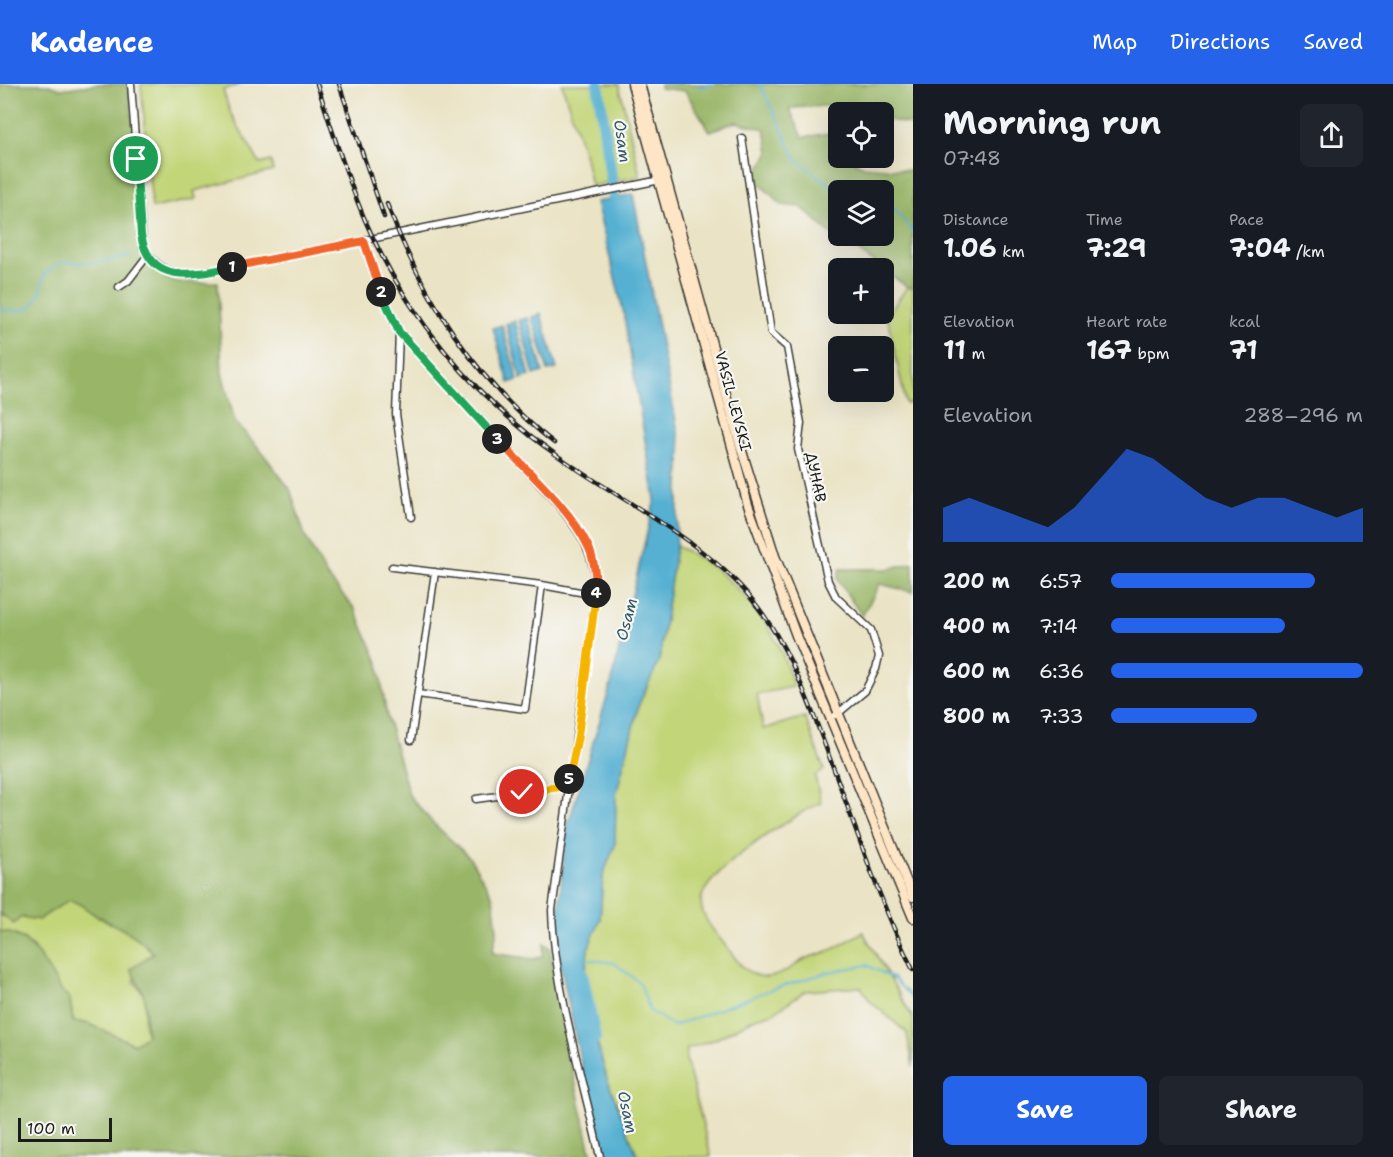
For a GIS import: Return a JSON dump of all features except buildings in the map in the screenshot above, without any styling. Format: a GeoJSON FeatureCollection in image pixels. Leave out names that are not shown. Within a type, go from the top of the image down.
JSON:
{"type":"FeatureCollection","features":[{"type":"Feature","properties":{"kind":"main road","name":"VASIL LEVSKI"},"geometry":{"type":"LineString","coordinates":[[632,84],[664,180]]}},
{"type":"Feature","properties":{"kind":"main road","name":"VASIL LEVSKI"},"geometry":{"type":"LineString","coordinates":[[640,84],[664,180],[757,503],[834,716]]}},
{"type":"Feature","properties":{"kind":"main road"},"geometry":{"type":"LineString","coordinates":[[834,716],[913,897]]}},
{"type":"Feature","properties":{"kind":"main road"},"geometry":{"type":"LineString","coordinates":[[834,716],[913,918]]}},
{"type":"Feature","properties":{"kind":"street"},"geometry":{"type":"LineString","coordinates":[[131,84],[143,247],[164,270],[180,275],[194,275],[664,180]]}},
{"type":"Feature","properties":{"kind":"street","name":"ДУНАВ"},"geometry":{"type":"LineString","coordinates":[[742,138],[771,333],[787,347],[801,423],[798,449],[819,549],[828,581],[836,597],[871,630],[879,656],[865,691],[834,716]]}},
{"type":"Feature","properties":{"kind":"street"},"geometry":{"type":"LineString","coordinates":[[364,241],[378,284],[399,332],[577,528],[589,548],[596,572],[596,595],[578,736],[568,786],[552,910],[561,987],[600,1157]]}},
{"type":"Feature","properties":{"kind":"street"},"geometry":{"type":"LineString","coordinates":[[118,287],[128,281],[148,255]]}},
{"type":"Feature","properties":{"kind":"street"},"geometry":{"type":"LineString","coordinates":[[399,332],[396,414],[411,517]]}},
{"type":"Feature","properties":{"kind":"street"},"geometry":{"type":"LineString","coordinates":[[392,567],[542,585],[596,595]]}},
{"type":"Feature","properties":{"kind":"street"},"geometry":{"type":"LineString","coordinates":[[411,740],[435,572]]}},
{"type":"Feature","properties":{"kind":"street"},"geometry":{"type":"LineString","coordinates":[[418,694],[525,709],[542,585]]}},
{"type":"Feature","properties":{"kind":"street"},"geometry":{"type":"LineString","coordinates":[[476,799],[568,786]]}},
{"type":"Feature","properties":{"kind":"green space"},"geometry":{"type":"Polygon","coordinates":[[[0,84],[46,84],[61,89],[97,84],[129,84],[146,260],[170,280],[187,283],[218,282],[222,373],[235,422],[258,447],[290,489],[305,536],[327,576],[355,609],[378,662],[387,717],[409,795],[432,822],[470,858],[493,897],[497,930],[492,953],[534,959],[543,956],[544,943],[550,948],[561,1018],[592,1157],[0,1157],[0,931],[21,938],[37,953],[61,990],[70,999],[73,1021],[89,1024],[134,1044],[147,1035],[145,997],[131,969],[153,953],[132,935],[80,904],[69,900],[38,920],[21,917],[14,924],[0,913],[0,84]]]}},
{"type":"Feature","properties":{"kind":"green space"},"geometry":{"type":"Polygon","coordinates":[[[141,84],[241,84],[223,90],[230,112],[260,164],[271,161],[273,171],[194,191],[196,199],[152,208],[141,84]]]}},
{"type":"Feature","properties":{"kind":"green space"},"geometry":{"type":"Polygon","coordinates":[[[562,84],[619,84],[640,176],[591,186],[585,157],[562,84]]]}},
{"type":"Feature","properties":{"kind":"green space"},"geometry":{"type":"Polygon","coordinates":[[[660,84],[913,84],[913,125],[894,121],[894,102],[828,102],[828,106],[789,108],[803,137],[828,133],[828,168],[884,168],[913,171],[913,288],[907,287],[894,277],[894,258],[868,258],[851,246],[894,246],[894,180],[828,180],[828,231],[801,207],[782,205],[754,178],[769,152],[765,129],[736,122],[710,131],[685,91],[660,88],[660,84]]]}},
{"type":"Feature","properties":{"kind":"green space"},"geometry":{"type":"Polygon","coordinates":[[[907,287],[913,288],[913,402],[906,404],[894,348],[894,336],[891,336],[889,324],[894,324],[894,306],[907,287]]]}},
{"type":"Feature","properties":{"kind":"green space"},"geometry":{"type":"Polygon","coordinates":[[[676,546],[716,570],[751,603],[765,623],[787,665],[793,687],[757,694],[763,729],[805,717],[824,770],[815,776],[821,803],[772,831],[732,861],[705,891],[701,903],[704,916],[741,965],[750,973],[761,977],[778,975],[805,959],[831,950],[863,932],[913,1018],[913,1067],[907,1033],[870,1001],[861,987],[805,991],[773,1013],[755,1018],[716,1039],[687,1049],[686,1059],[711,1157],[638,1157],[607,1079],[584,994],[585,972],[588,949],[600,919],[603,875],[615,845],[616,795],[639,704],[659,661],[676,546]]]}},
{"type":"Feature","properties":{"kind":"green space"},"geometry":{"type":"Polygon","coordinates":[[[913,563],[913,592],[880,584],[862,616],[837,579],[840,569],[887,569],[913,563]]]}},
{"type":"Feature","properties":{"kind":"green space"},"geometry":{"type":"Polygon","coordinates":[[[69,900],[80,904],[132,935],[153,953],[138,966],[134,981],[146,998],[144,1021],[147,1036],[134,1044],[89,1024],[73,1021],[70,999],[61,991],[34,949],[15,935],[0,931],[0,913],[1,916],[38,919],[69,900]]]}},
{"type":"Feature","properties":{"kind":"water"},"geometry":{"type":"Polygon","coordinates":[[[633,194],[681,448],[676,546],[659,661],[639,704],[616,795],[615,845],[603,875],[600,919],[588,949],[584,994],[607,1079],[638,1157],[605,1157],[583,1073],[556,943],[566,831],[611,684],[655,499],[623,310],[596,202],[633,194]]]}},
{"type":"Feature","properties":{"kind":"water"},"geometry":{"type":"Polygon","coordinates":[[[541,314],[557,369],[548,371],[532,317],[541,314]]]}},
{"type":"Feature","properties":{"kind":"water"},"geometry":{"type":"Polygon","coordinates":[[[528,318],[543,372],[534,375],[519,320],[528,318]]]}},
{"type":"Feature","properties":{"kind":"water"},"geometry":{"type":"Polygon","coordinates":[[[515,321],[530,376],[521,379],[506,324],[515,321]]]}},
{"type":"Feature","properties":{"kind":"water"},"geometry":{"type":"Polygon","coordinates":[[[502,325],[518,380],[509,383],[493,328],[502,325]]]}},
{"type":"Feature","properties":{"kind":"waterway","name":"Osam"},"geometry":{"type":"LineString","coordinates":[[598,84],[616,213]]}},
{"type":"Feature","properties":{"kind":"waterway"},"geometry":{"type":"LineString","coordinates":[[698,87],[715,84]]}},
{"type":"Feature","properties":{"kind":"waterway"},"geometry":{"type":"LineString","coordinates":[[760,84],[796,159],[828,183]]}},
{"type":"Feature","properties":{"kind":"waterway"},"geometry":{"type":"LineString","coordinates":[[879,84],[913,85]]}},
{"type":"Feature","properties":{"kind":"waterway"},"geometry":{"type":"LineString","coordinates":[[894,209],[913,232]]}},
{"type":"Feature","properties":{"kind":"waterway"},"geometry":{"type":"LineString","coordinates":[[0,309],[20,311],[32,306],[40,294],[44,275],[61,262],[91,263],[130,256]]}},
{"type":"Feature","properties":{"kind":"waterway"},"geometry":{"type":"LineString","coordinates":[[585,959],[614,963],[640,983],[650,1011],[674,1026],[773,989],[829,972],[867,965],[894,979],[913,999]]}},
{"type":"Feature","properties":{"kind":"waterway","name":"Osam"},"geometry":{"type":"LineString","coordinates":[[582,973],[595,1038]]}},
{"type":"Feature","properties":{"kind":"railway"},"geometry":{"type":"LineString","coordinates":[[317,84],[352,187],[381,255],[421,321],[445,352],[498,408],[527,433],[709,557],[731,576],[763,614],[785,650],[803,688],[877,888],[913,970]]}},
{"type":"Feature","properties":{"kind":"railway"},"geometry":{"type":"LineString","coordinates":[[339,84],[384,217]]}},
{"type":"Feature","properties":{"kind":"railway"},"geometry":{"type":"LineString","coordinates":[[387,204],[417,271],[454,335],[500,393],[554,443]]}},
{"type":"Feature","properties":{"kind":"route"},"geometry":{"type":"LineString","coordinates":[[136,159],[143,247],[153,262],[164,270],[180,275],[194,275],[364,241],[378,284],[399,332],[555,501],[577,528],[589,548],[596,572],[596,595],[578,736],[568,786],[522,792]]}}]}
